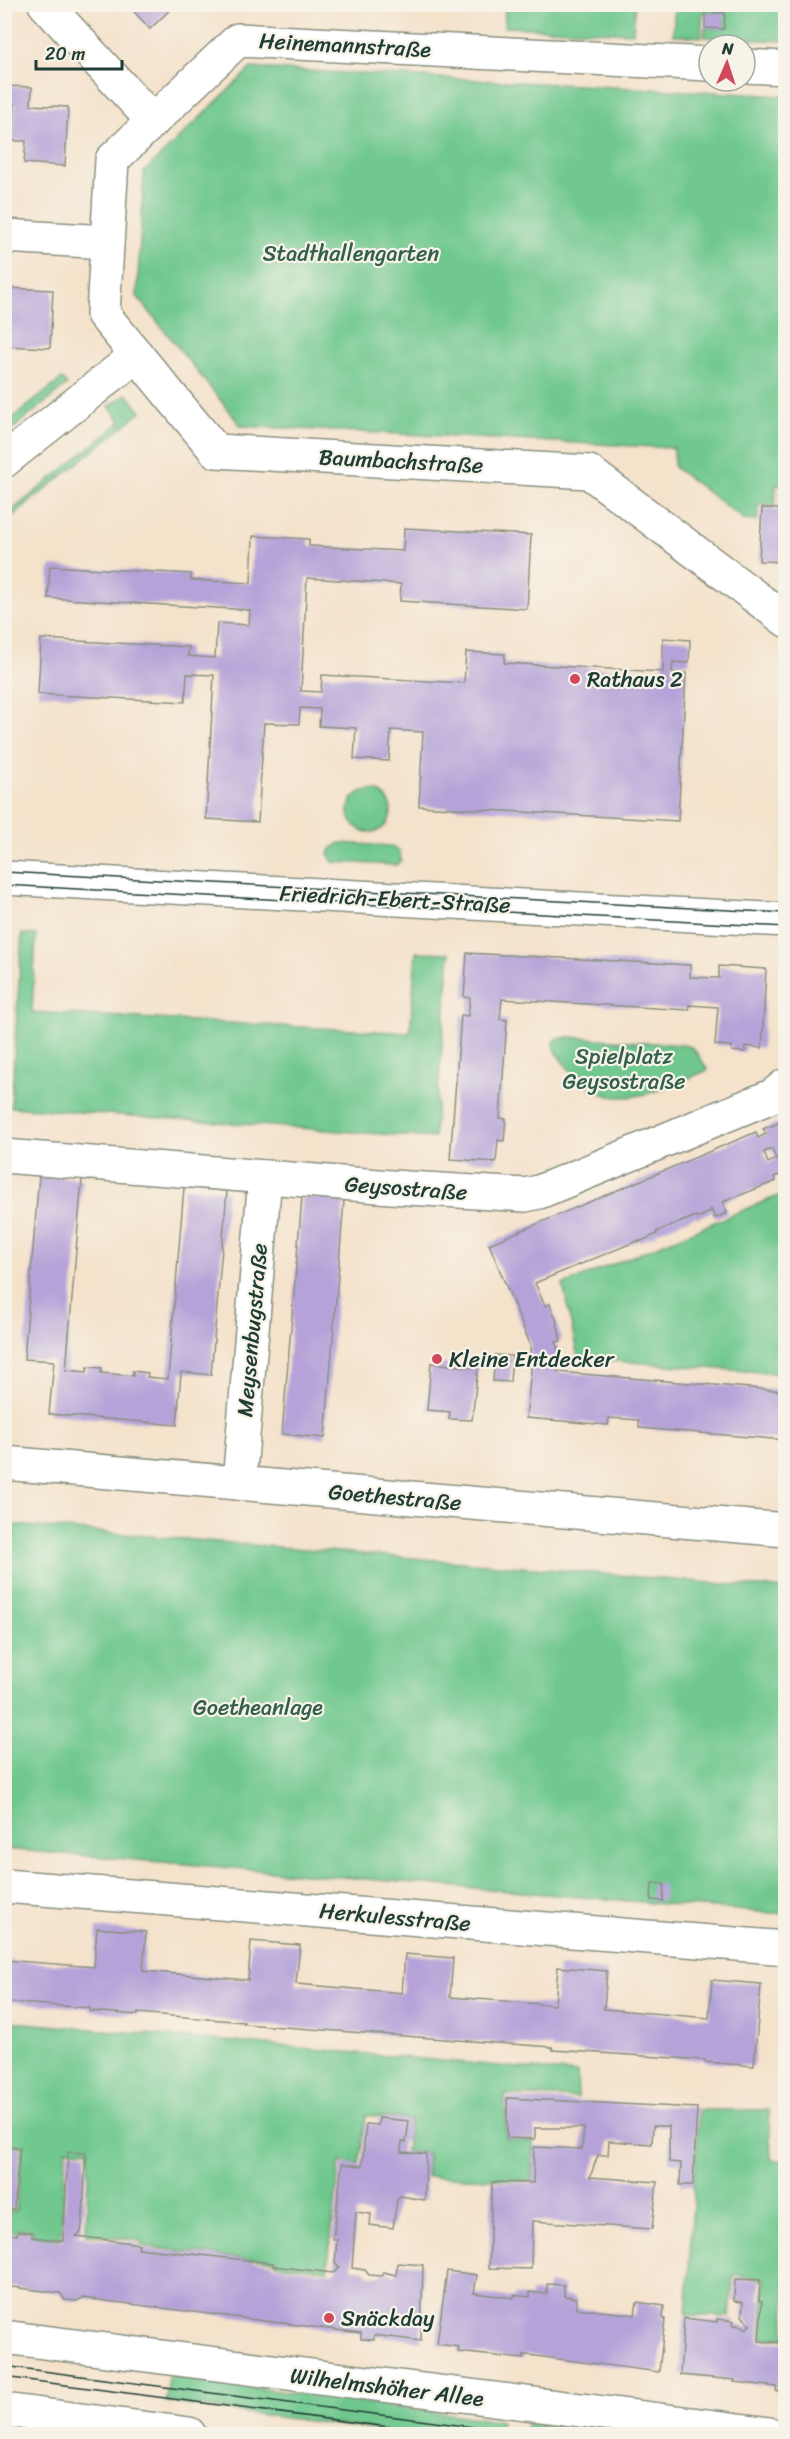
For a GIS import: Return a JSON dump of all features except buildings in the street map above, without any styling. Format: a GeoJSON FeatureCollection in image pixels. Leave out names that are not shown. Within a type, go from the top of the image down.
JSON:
{"type":"FeatureCollection","features":[{"type":"Feature","properties":{"kind":"street"},"geometry":{"type":"LineString","coordinates":[[45,4],[153,121]]}},
{"type":"Feature","properties":{"kind":"street","name":"Heinemannstraße"},"geometry":{"type":"LineString","coordinates":[[107,242],[112,160],[238,40],[697,63]]}},
{"type":"Feature","properties":{"kind":"street"},"geometry":{"type":"LineString","coordinates":[[757,67],[786,68]]}},
{"type":"Feature","properties":{"kind":"street"},"geometry":{"type":"LineString","coordinates":[[4,236],[107,242]]}},
{"type":"Feature","properties":{"kind":"street","name":"Baumbachstraße"},"geometry":{"type":"LineString","coordinates":[[107,242],[103,314],[216,451],[589,472],[786,620]]}},
{"type":"Feature","properties":{"kind":"street"},"geometry":{"type":"LineString","coordinates":[[4,461],[137,355]]}},
{"type":"Feature","properties":{"kind":"street","name":"Friedrich-Ebert-Straße"},"geometry":{"type":"LineString","coordinates":[[4,878],[786,920]]}},
{"type":"Feature","properties":{"kind":"street","name":"Geysostraße"},"geometry":{"type":"LineString","coordinates":[[4,1156],[391,1187],[525,1195],[539,1192],[772,1096],[786,1085]]}},
{"type":"Feature","properties":{"kind":"street","name":"Meysenbugstraße"},"geometry":{"type":"LineString","coordinates":[[239,1483],[265,1177]]}},
{"type":"Feature","properties":{"kind":"street","name":"Goethestraße"},"geometry":{"type":"LineString","coordinates":[[4,1464],[786,1530]]}},
{"type":"Feature","properties":{"kind":"street","name":"Herkulesstraße"},"geometry":{"type":"LineString","coordinates":[[4,1886],[786,1948]]}},
{"type":"Feature","properties":{"kind":"street","name":"Wilhelmshöher Allee"},"geometry":{"type":"LineString","coordinates":[[4,2337],[770,2434]]}},
{"type":"Feature","properties":{"kind":"street"},"geometry":{"type":"LineString","coordinates":[[4,2410],[189,2434]]}},
{"type":"Feature","properties":{"kind":"green space"},"geometry":{"type":"Polygon","coordinates":[[[505,5],[635,5],[633,33],[504,27],[505,5]]]}},
{"type":"Feature","properties":{"kind":"green space"},"geometry":{"type":"Polygon","coordinates":[[[675,5],[785,5],[785,41],[757,40],[757,33],[704,33],[705,28],[724,28],[724,13],[703,12],[701,33],[697,33],[697,37],[673,35],[675,5]]]}},
{"type":"Feature","properties":{"kind":"green space","name":"Stadthallengarten"},"geometry":{"type":"Polygon","coordinates":[[[251,68],[785,96],[786,485],[776,485],[775,505],[759,504],[757,521],[745,520],[674,467],[674,448],[241,426],[137,296],[144,172],[251,68]]]}},
{"type":"Feature","properties":{"kind":"green space"},"geometry":{"type":"Polygon","coordinates":[[[62,379],[67,385],[5,435],[5,424],[62,379]]]}},
{"type":"Feature","properties":{"kind":"green space"},"geometry":{"type":"Polygon","coordinates":[[[127,394],[141,412],[5,522],[5,516],[121,422],[109,406],[127,394]]]}},
{"type":"Feature","properties":{"kind":"green space"},"geometry":{"type":"Polygon","coordinates":[[[370,790],[378,791],[385,796],[390,803],[390,819],[385,826],[378,831],[370,832],[362,831],[355,826],[350,819],[349,811],[350,803],[355,796],[362,791],[370,790]]]}},
{"type":"Feature","properties":{"kind":"green space"},"geometry":{"type":"Polygon","coordinates":[[[340,843],[392,846],[400,852],[401,861],[396,865],[333,862],[329,855],[331,849],[340,843]]]}},
{"type":"Feature","properties":{"kind":"green space"},"geometry":{"type":"Polygon","coordinates":[[[22,934],[36,935],[32,1012],[410,1033],[416,952],[450,953],[434,1138],[11,1107],[22,934]]]}},
{"type":"Feature","properties":{"kind":"green space","name":"Spielplatz Geysostraße"},"geometry":{"type":"Polygon","coordinates":[[[569,1037],[684,1045],[693,1048],[708,1070],[638,1096],[610,1096],[596,1091],[581,1080],[560,1058],[553,1043],[556,1039],[569,1037]]]}},
{"type":"Feature","properties":{"kind":"green space"},"geometry":{"type":"Polygon","coordinates":[[[785,1193],[785,1374],[578,1358],[563,1285],[785,1193]]]}},
{"type":"Feature","properties":{"kind":"green space","name":"Goetheanlage"},"geometry":{"type":"Polygon","coordinates":[[[4,1524],[785,1589],[785,1914],[5,1849],[4,1524]]]}},
{"type":"Feature","properties":{"kind":"green space"},"geometry":{"type":"Polygon","coordinates":[[[4,2021],[577,2073],[578,2098],[505,2095],[506,2139],[533,2141],[532,2181],[427,2176],[427,2153],[406,2151],[410,2120],[366,2115],[359,2164],[340,2162],[327,2270],[276,2264],[276,2261],[141,2246],[141,2241],[86,2234],[89,2150],[66,2149],[61,2239],[33,2236],[33,2231],[17,2229],[17,2233],[6,2231],[8,2211],[16,2211],[22,2146],[5,2145],[4,2021]]]}},
{"type":"Feature","properties":{"kind":"green space"},"geometry":{"type":"Polygon","coordinates":[[[699,2110],[769,2110],[771,2159],[785,2161],[785,2339],[762,2338],[765,2279],[733,2276],[730,2317],[686,2315],[699,2110]]]}},
{"type":"Feature","properties":{"kind":"green space"},"geometry":{"type":"Polygon","coordinates":[[[169,2376],[501,2421],[500,2434],[405,2434],[166,2402],[169,2376]]]}},
{"type":"Feature","properties":{"kind":"green space"},"geometry":{"type":"Polygon","coordinates":[[[526,2423],[616,2434],[525,2434],[526,2423]]]}},
{"type":"Feature","properties":{"kind":"tram line"},"geometry":{"type":"LineString","coordinates":[[4,872],[786,913]]}},
{"type":"Feature","properties":{"kind":"tram line"},"geometry":{"type":"LineString","coordinates":[[4,885],[786,927]]}},
{"type":"Feature","properties":{"kind":"tram line"},"geometry":{"type":"LineString","coordinates":[[4,2366],[527,2434]]}},
{"type":"Feature","properties":{"kind":"tram line"},"geometry":{"type":"LineString","coordinates":[[4,2377],[442,2434]]}},
{"type":"Feature","properties":{"kind":"place","name":"Rathaus 2"},"geometry":{"type":"Point","coordinates":[575,679]}},
{"type":"Feature","properties":{"kind":"place","name":"Kleine Entdecker"},"geometry":{"type":"Point","coordinates":[437,1359]}},
{"type":"Feature","properties":{"kind":"place","name":"Snäckday"},"geometry":{"type":"Point","coordinates":[329,2318]}}]}
